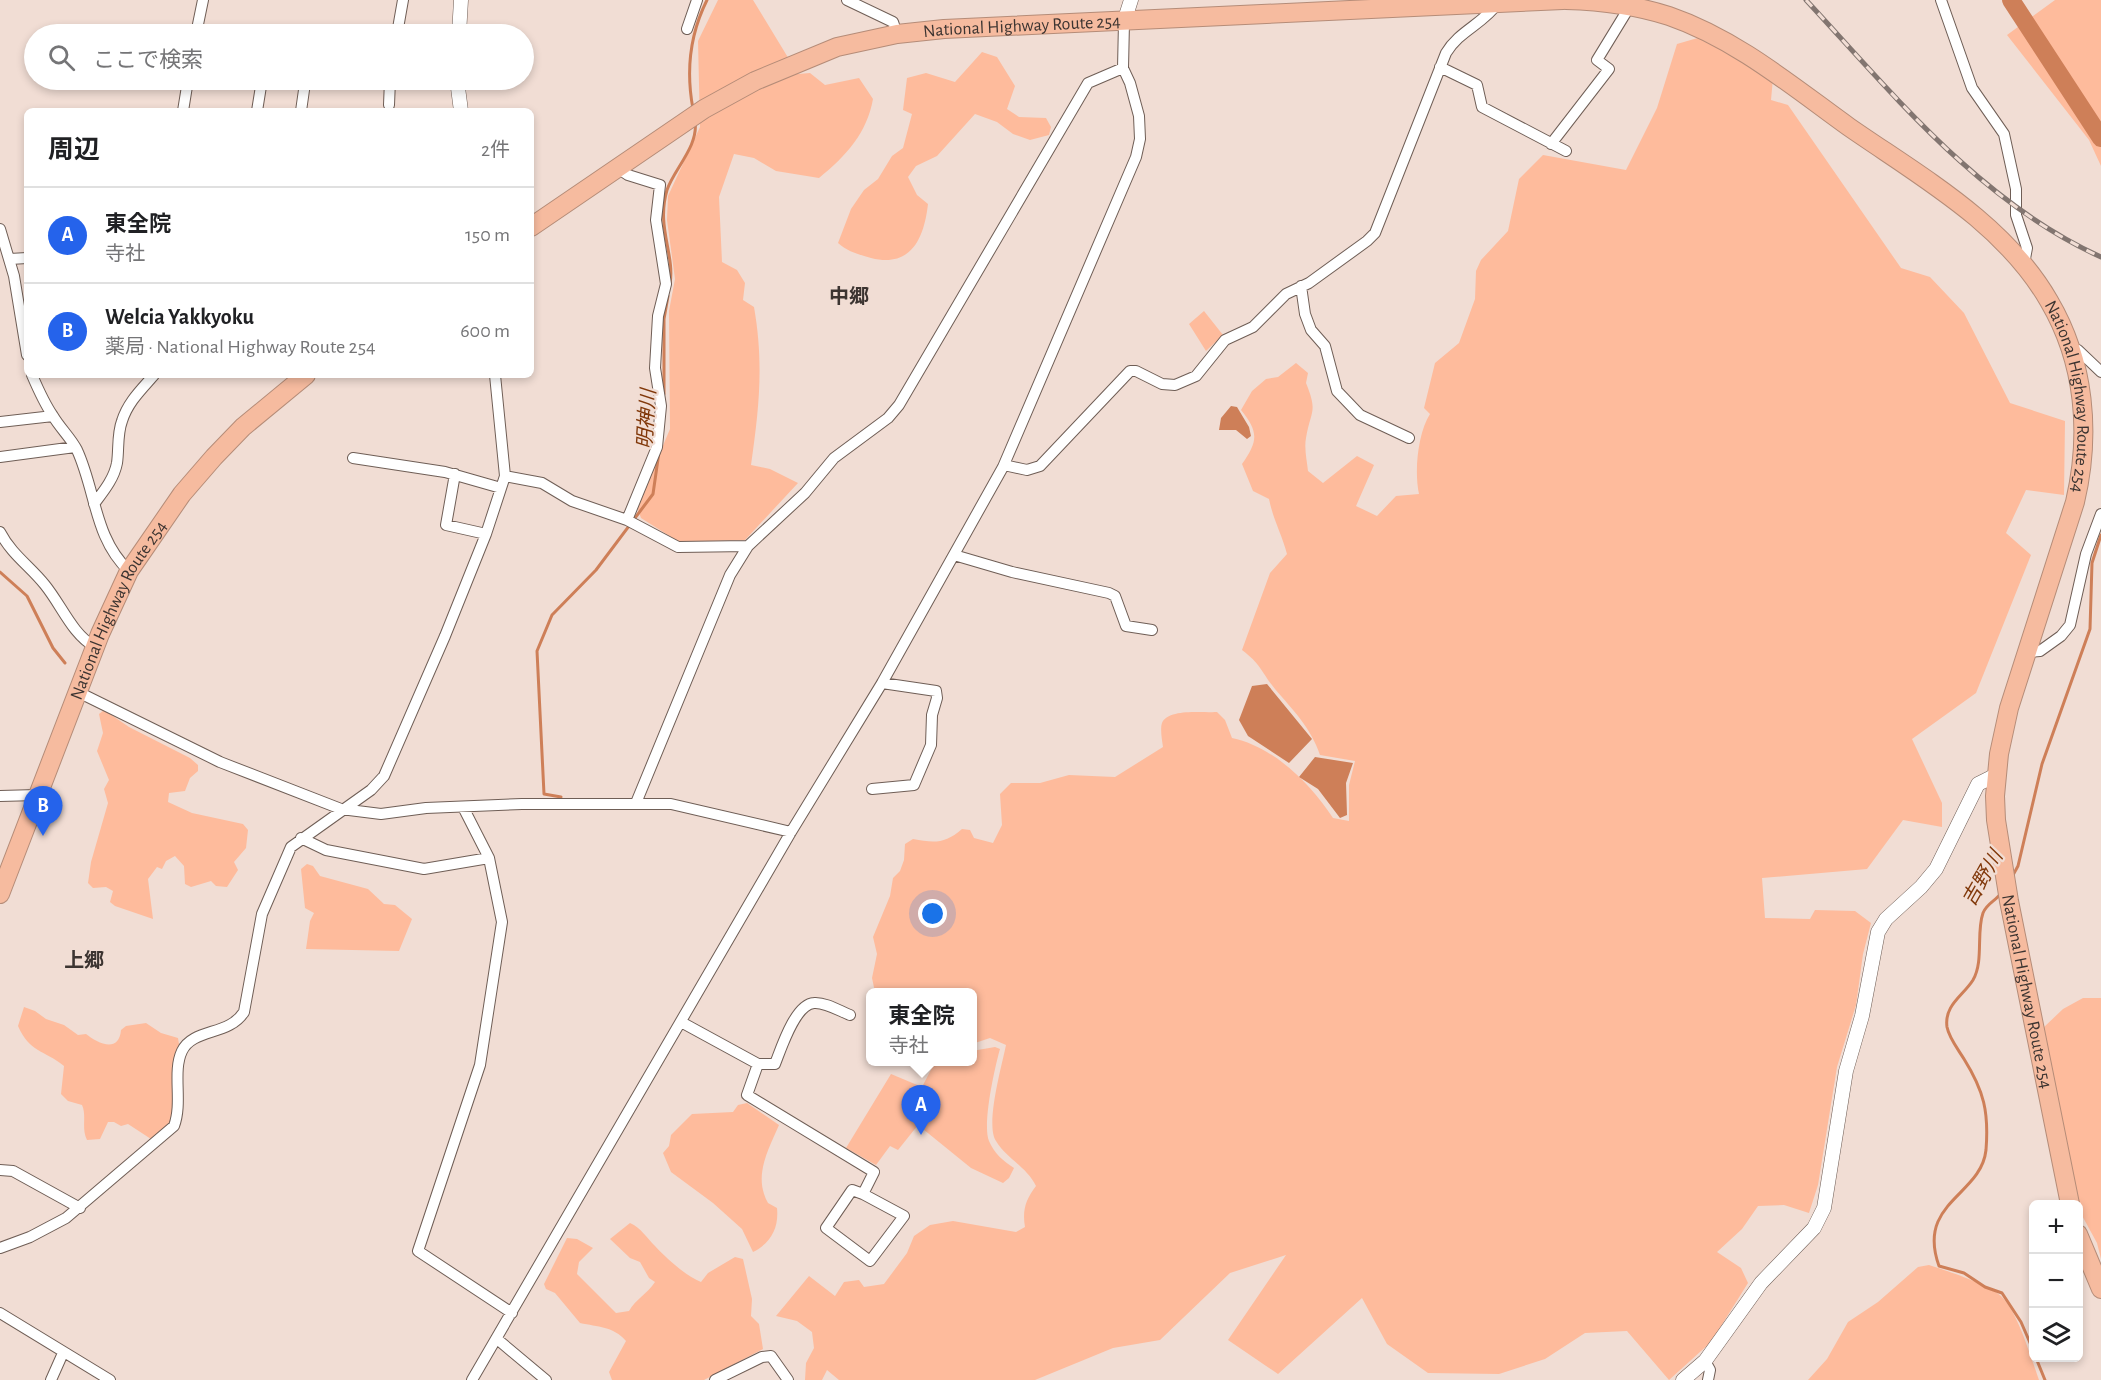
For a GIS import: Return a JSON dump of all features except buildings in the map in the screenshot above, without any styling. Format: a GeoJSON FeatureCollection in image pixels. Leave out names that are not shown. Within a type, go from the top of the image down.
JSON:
{"type":"FeatureCollection","features":[{"type":"Feature","properties":{"kind":"highway","name":"National Highway Route 254"},"geometry":{"type":"LineString","coordinates":[[534,225],[704,109],[755,81],[814,54],[897,34],[944,28],[1124,22],[1565,0],[1599,1],[1670,16],[1735,46],[1972,214],[2001,239],[2024,264],[2050,303],[2071,350],[2083,408],[2081,469],[2074,502],[2009,708],[1996,775],[1996,820],[1999,843],[2069,1200]]}},
{"type":"Feature","properties":{"kind":"highway","name":"National Highway Route 254"},"geometry":{"type":"LineString","coordinates":[[0,894],[95,648],[129,571],[182,494],[214,457],[243,427],[302,378]]}},
{"type":"Feature","properties":{"kind":"highway"},"geometry":{"type":"LineString","coordinates":[[2083,1244],[2101,1289]]}},
{"type":"Feature","properties":{"kind":"street"},"geometry":{"type":"LineString","coordinates":[[198,24],[202,0]]}},
{"type":"Feature","properties":{"kind":"street"},"geometry":{"type":"LineString","coordinates":[[399,24],[403,0]]}},
{"type":"Feature","properties":{"kind":"street"},"geometry":{"type":"LineString","coordinates":[[460,24],[461,0]]}},
{"type":"Feature","properties":{"kind":"street"},"geometry":{"type":"LineString","coordinates":[[687,29],[697,0]]}},
{"type":"Feature","properties":{"kind":"street"},"geometry":{"type":"LineString","coordinates":[[847,0],[893,21],[897,34]]}},
{"type":"Feature","properties":{"kind":"street"},"geometry":{"type":"LineString","coordinates":[[472,1380],[791,832],[882,682],[1004,465],[1136,157],[1140,139],[1139,116],[1130,83],[1123,68],[1124,22],[1131,0]]}},
{"type":"Feature","properties":{"kind":"street"},"geometry":{"type":"LineString","coordinates":[[1941,0],[1972,88],[2004,134],[2018,197],[2016,215],[2027,248],[2024,264]]}},
{"type":"Feature","properties":{"kind":"street"},"geometry":{"type":"LineString","coordinates":[[1004,465],[1027,470],[1040,466],[1130,371],[1137,370],[1162,384],[1175,385],[1196,376],[1210,354],[1225,340],[1253,327],[1286,294],[1335,265],[1375,233],[1440,67],[1454,40],[1485,19],[1498,3]]}},
{"type":"Feature","properties":{"kind":"street"},"geometry":{"type":"LineString","coordinates":[[1551,144],[1609,69],[1597,60],[1630,6]]}},
{"type":"Feature","properties":{"kind":"street"},"geometry":{"type":"LineString","coordinates":[[1440,67],[1477,85],[1479,102],[1492,113],[1566,151]]}},
{"type":"Feature","properties":{"kind":"street"},"geometry":{"type":"LineString","coordinates":[[636,803],[729,575],[748,546],[806,493],[834,458],[888,418],[899,405],[1088,83],[1123,68]]}},
{"type":"Feature","properties":{"kind":"street"},"geometry":{"type":"LineString","coordinates":[[183,108],[186,90]]}},
{"type":"Feature","properties":{"kind":"street"},"geometry":{"type":"LineString","coordinates":[[257,108],[260,90]]}},
{"type":"Feature","properties":{"kind":"street"},"geometry":{"type":"LineString","coordinates":[[301,108],[304,90]]}},
{"type":"Feature","properties":{"kind":"street"},"geometry":{"type":"LineString","coordinates":[[389,105],[390,90]]}},
{"type":"Feature","properties":{"kind":"street"},"geometry":{"type":"LineString","coordinates":[[457,90],[458,108]]}},
{"type":"Feature","properties":{"kind":"street"},"geometry":{"type":"LineString","coordinates":[[619,169],[628,175],[660,185],[656,220],[666,284],[658,316],[655,368],[661,406],[657,447],[632,522]]}},
{"type":"Feature","properties":{"kind":"street"},"geometry":{"type":"LineString","coordinates":[[0,229],[23,305]]}},
{"type":"Feature","properties":{"kind":"street"},"geometry":{"type":"LineString","coordinates":[[10,259],[24,258]]}},
{"type":"Feature","properties":{"kind":"street"},"geometry":{"type":"LineString","coordinates":[[1301,286],[1305,314],[1311,330],[1325,346],[1337,391],[1360,415],[1410,438]]}},
{"type":"Feature","properties":{"kind":"street"},"geometry":{"type":"LineString","coordinates":[[2071,350],[2078,350],[2101,372]]}},
{"type":"Feature","properties":{"kind":"street"},"geometry":{"type":"LineString","coordinates":[[34,378],[53,416],[75,447],[83,465],[107,544],[117,560],[129,571]]}},
{"type":"Feature","properties":{"kind":"street"},"geometry":{"type":"LineString","coordinates":[[94,504],[110,483],[117,466],[121,423],[127,409],[136,394],[151,378]]}},
{"type":"Feature","properties":{"kind":"street"},"geometry":{"type":"LineString","coordinates":[[0,1248],[53,1226],[80,1208],[174,1126],[179,1108],[179,1060],[188,1042],[230,1027],[238,1022],[244,1012],[262,914],[291,847],[341,809],[371,790],[384,776],[486,534],[505,476],[495,378]]}},
{"type":"Feature","properties":{"kind":"street"},"geometry":{"type":"LineString","coordinates":[[0,422],[53,416]]}},
{"type":"Feature","properties":{"kind":"street"},"geometry":{"type":"LineString","coordinates":[[0,457],[75,447]]}},
{"type":"Feature","properties":{"kind":"street"},"geometry":{"type":"LineString","coordinates":[[353,458],[455,474],[501,488]]}},
{"type":"Feature","properties":{"kind":"street"},"geometry":{"type":"LineString","coordinates":[[455,474],[446,525],[486,534]]}},
{"type":"Feature","properties":{"kind":"street"},"geometry":{"type":"LineString","coordinates":[[505,476],[542,483],[572,501],[632,522],[678,547],[748,546]]}},
{"type":"Feature","properties":{"kind":"street"},"geometry":{"type":"LineString","coordinates":[[2028,652],[2040,651],[2061,636],[2070,625],[2086,554],[2101,514]]}},
{"type":"Feature","properties":{"kind":"street"},"geometry":{"type":"LineString","coordinates":[[0,532],[17,559],[37,576],[57,600],[78,633],[95,648]]}},
{"type":"Feature","properties":{"kind":"street"},"geometry":{"type":"LineString","coordinates":[[954,555],[1012,572],[1109,593],[1115,596],[1126,626],[1152,630]]}},
{"type":"Feature","properties":{"kind":"street"},"geometry":{"type":"LineString","coordinates":[[872,789],[914,785],[931,745],[932,716],[938,698],[936,692],[882,682]]}},
{"type":"Feature","properties":{"kind":"street"},"geometry":{"type":"LineString","coordinates":[[78,692],[190,749],[341,809],[381,814],[463,807],[671,804],[791,832]]}},
{"type":"Feature","properties":{"kind":"street"},"geometry":{"type":"LineString","coordinates":[[1683,1380],[1705,1361],[1761,1283],[1814,1228],[1824,1208],[1846,1071],[1862,1016],[1878,932],[1886,919],[1921,887],[1936,869],[1978,784],[1996,775]]}},
{"type":"Feature","properties":{"kind":"street"},"geometry":{"type":"LineString","coordinates":[[0,796],[37,795]]}},
{"type":"Feature","properties":{"kind":"street"},"geometry":{"type":"LineString","coordinates":[[463,807],[489,858],[502,922],[484,1045],[418,1251],[512,1313]]}},
{"type":"Feature","properties":{"kind":"street"},"geometry":{"type":"LineString","coordinates":[[301,838],[326,850],[424,869],[489,858]]}},
{"type":"Feature","properties":{"kind":"street"},"geometry":{"type":"LineString","coordinates":[[681,1022],[758,1064],[775,1064],[789,1029],[807,1005],[816,1002],[850,1015]]}},
{"type":"Feature","properties":{"kind":"street"},"geometry":{"type":"LineString","coordinates":[[758,1064],[747,1095],[874,1172],[863,1194]]}},
{"type":"Feature","properties":{"kind":"street"},"geometry":{"type":"LineString","coordinates":[[0,1170],[13,1171],[80,1208]]}},
{"type":"Feature","properties":{"kind":"street"},"geometry":{"type":"LineString","coordinates":[[852,1190],[863,1194],[904,1216],[870,1261],[826,1228],[852,1190]]}},
{"type":"Feature","properties":{"kind":"street"},"geometry":{"type":"LineString","coordinates":[[0,1313],[110,1380]]}},
{"type":"Feature","properties":{"kind":"street"},"geometry":{"type":"LineString","coordinates":[[496,1339],[546,1380]]}},
{"type":"Feature","properties":{"kind":"street"},"geometry":{"type":"LineString","coordinates":[[51,1380],[63,1353]]}},
{"type":"Feature","properties":{"kind":"street"},"geometry":{"type":"LineString","coordinates":[[716,1380],[762,1357],[771,1356],[788,1380]]}},
{"type":"Feature","properties":{"kind":"street"},"geometry":{"type":"LineString","coordinates":[[1705,1361],[1710,1370],[1708,1380]]}},
{"type":"Feature","properties":{"kind":"shaded area"},"geometry":{"type":"Polygon","coordinates":[[[718,0],[753,0],[798,74],[810,73],[825,85],[859,78],[873,99],[866,123],[854,143],[819,178],[776,171],[754,158],[734,154],[719,197],[722,262],[737,270],[745,283],[743,300],[754,307],[757,328],[760,367],[751,465],[770,469],[798,483],[745,540],[679,542],[641,518],[637,507],[670,429],[669,311],[675,279],[667,220],[668,196],[700,127],[698,41],[718,0]]]}},
{"type":"Feature","properties":{"kind":"shaded area"},"geometry":{"type":"Polygon","coordinates":[[[2055,0],[2101,0],[2101,166],[2089,140],[2007,35],[2055,0]]]}},
{"type":"Feature","properties":{"kind":"shaded area"},"geometry":{"type":"Polygon","coordinates":[[[1701,37],[1773,78],[1771,100],[1788,105],[1901,268],[1930,277],[1964,313],[2010,403],[2065,421],[2064,495],[2026,490],[2006,533],[2031,555],[1976,693],[1912,739],[1942,803],[1942,827],[1903,820],[1867,869],[1762,878],[1765,918],[1810,919],[1815,910],[1855,911],[1871,923],[1863,954],[1856,1005],[1837,1067],[1818,1185],[1809,1213],[1784,1205],[1758,1206],[1742,1229],[1717,1252],[1741,1268],[1748,1283],[1711,1342],[1669,1380],[1627,1331],[1585,1333],[1545,1359],[1499,1374],[1428,1373],[1387,1344],[1362,1298],[1278,1374],[1228,1340],[1286,1255],[1230,1273],[1160,1340],[1113,1348],[1035,1380],[839,1380],[827,1370],[822,1380],[805,1380],[806,1363],[814,1348],[812,1332],[797,1321],[776,1316],[809,1276],[835,1296],[844,1282],[859,1280],[864,1287],[884,1284],[907,1253],[914,1236],[930,1225],[953,1221],[1016,1232],[1025,1227],[1026,1205],[1036,1186],[1028,1173],[996,1141],[993,1133],[995,1094],[1006,1045],[990,1038],[977,1042],[977,988],[874,988],[872,978],[877,954],[873,937],[890,896],[893,878],[900,871],[904,860],[905,844],[913,839],[933,842],[945,840],[962,829],[970,830],[974,838],[993,843],[1002,825],[1000,794],[1011,783],[1040,783],[1069,775],[1115,777],[1163,747],[1162,723],[1171,715],[1187,712],[1217,712],[1225,720],[1232,738],[1262,749],[1276,758],[1302,780],[1333,818],[1349,821],[1349,785],[1355,761],[1320,755],[1312,736],[1301,720],[1258,664],[1242,650],[1270,573],[1287,554],[1269,499],[1253,491],[1242,464],[1251,449],[1254,437],[1251,424],[1241,410],[1252,391],[1266,379],[1278,377],[1296,363],[1308,373],[1306,383],[1313,406],[1305,442],[1308,471],[1323,483],[1357,456],[1374,465],[1356,506],[1377,516],[1396,496],[1419,494],[1418,452],[1430,414],[1424,408],[1435,363],[1459,343],[1475,299],[1476,271],[1481,260],[1508,231],[1519,179],[1543,155],[1626,170],[1657,108],[1677,44],[1701,37]]]}},
{"type":"Feature","properties":{"kind":"shaded area"},"geometry":{"type":"Polygon","coordinates":[[[982,52],[997,57],[1015,86],[1007,109],[1019,117],[1046,118],[1051,127],[1049,135],[1030,140],[1013,134],[997,122],[975,114],[937,156],[916,166],[908,177],[917,195],[928,204],[923,229],[913,248],[906,255],[885,260],[849,251],[838,243],[851,209],[864,190],[878,179],[892,156],[903,148],[912,114],[903,110],[907,78],[926,73],[955,82],[982,52]]]}},
{"type":"Feature","properties":{"kind":"shaded area"},"geometry":{"type":"Polygon","coordinates":[[[1204,311],[1223,335],[1206,351],[1189,324],[1204,311]]]}},
{"type":"Feature","properties":{"kind":"shaded area"},"geometry":{"type":"Polygon","coordinates":[[[1231,406],[1237,407],[1249,427],[1251,436],[1247,439],[1236,430],[1219,430],[1221,418],[1231,406]]]}},
{"type":"Feature","properties":{"kind":"shaded area"},"geometry":{"type":"Polygon","coordinates":[[[1267,684],[1312,739],[1289,763],[1248,736],[1239,720],[1252,686],[1267,684]]]}},
{"type":"Feature","properties":{"kind":"shaded area"},"geometry":{"type":"Polygon","coordinates":[[[104,710],[129,727],[190,758],[198,765],[198,771],[190,778],[185,791],[169,793],[168,802],[192,813],[243,824],[248,830],[246,848],[234,862],[238,870],[227,887],[216,886],[211,881],[191,887],[185,884],[184,866],[175,856],[166,861],[162,869],[157,867],[148,879],[153,919],[115,906],[110,902],[113,891],[106,887],[93,888],[88,883],[91,862],[108,803],[104,789],[109,780],[97,751],[103,733],[99,714],[104,710]]]}},
{"type":"Feature","properties":{"kind":"shaded area"},"geometry":{"type":"Polygon","coordinates":[[[1315,757],[1353,763],[1346,783],[1347,815],[1340,818],[1318,789],[1299,777],[1315,757]]]}},
{"type":"Feature","properties":{"kind":"shaded area"},"geometry":{"type":"Polygon","coordinates":[[[307,864],[313,866],[320,876],[368,889],[384,904],[395,905],[412,919],[399,951],[306,949],[310,921],[314,913],[305,908],[301,869],[307,864]]]}},
{"type":"Feature","properties":{"kind":"shaded area"},"geometry":{"type":"Polygon","coordinates":[[[2083,998],[2101,998],[2101,1259],[2097,1243],[2083,1217],[2083,1200],[2077,1200],[2043,1028],[2063,1009],[2083,998]]]}},
{"type":"Feature","properties":{"kind":"shaded area"},"geometry":{"type":"Polygon","coordinates":[[[24,1007],[46,1019],[64,1025],[78,1035],[86,1034],[101,1043],[116,1042],[121,1030],[126,1026],[146,1023],[161,1033],[178,1038],[172,1097],[180,1111],[165,1130],[151,1139],[128,1124],[121,1126],[108,1122],[100,1139],[87,1140],[82,1105],[68,1101],[61,1094],[64,1066],[32,1046],[18,1026],[24,1007]]]}},
{"type":"Feature","properties":{"kind":"shaded area"},"geometry":{"type":"Polygon","coordinates":[[[995,1047],[1000,1049],[990,1095],[987,1133],[996,1153],[1014,1168],[1009,1178],[1003,1183],[971,1168],[918,1125],[898,1150],[890,1146],[876,1165],[846,1148],[891,1074],[922,1087],[933,1066],[977,1066],[977,1050],[995,1047]]]}},
{"type":"Feature","properties":{"kind":"shaded area"},"geometry":{"type":"Polygon","coordinates":[[[747,1103],[779,1125],[762,1173],[764,1193],[768,1203],[777,1208],[777,1222],[765,1244],[753,1252],[742,1229],[713,1203],[671,1172],[663,1153],[669,1146],[671,1135],[692,1114],[733,1112],[738,1105],[747,1103]]]}},
{"type":"Feature","properties":{"kind":"shaded area"},"geometry":{"type":"Polygon","coordinates":[[[630,1223],[641,1230],[677,1267],[701,1282],[708,1273],[735,1257],[743,1259],[752,1299],[751,1316],[759,1324],[763,1349],[704,1380],[612,1380],[609,1372],[626,1341],[616,1332],[580,1323],[555,1293],[546,1289],[544,1284],[567,1238],[577,1239],[593,1248],[579,1262],[577,1274],[616,1313],[629,1311],[655,1282],[649,1278],[640,1262],[630,1258],[610,1239],[630,1223]]]}},
{"type":"Feature","properties":{"kind":"shaded area"},"geometry":{"type":"Polygon","coordinates":[[[1929,1265],[1956,1274],[1977,1282],[2001,1296],[2018,1324],[2029,1351],[2029,1362],[2033,1362],[2039,1380],[1808,1380],[1827,1359],[1848,1322],[1878,1302],[1918,1267],[1929,1265]]]}},
{"type":"Feature","properties":{"kind":"waterway","name":"明神川"},"geometry":{"type":"LineString","coordinates":[[693,109],[690,81],[691,53],[697,26],[707,0]]}},
{"type":"Feature","properties":{"kind":"waterway","name":"吉野川"},"geometry":{"type":"LineString","coordinates":[[2011,0],[2101,138]]}},
{"type":"Feature","properties":{"kind":"waterway","name":"明神川"},"geometry":{"type":"LineString","coordinates":[[670,284],[670,262],[664,228],[664,203],[670,182],[690,148],[695,121]]}},
{"type":"Feature","properties":{"kind":"waterway","name":"明神川"},"geometry":{"type":"LineString","coordinates":[[664,394],[664,319],[668,296]]}},
{"type":"Feature","properties":{"kind":"waterway","name":"明神川"},"geometry":{"type":"LineString","coordinates":[[561,797],[544,794],[537,651],[552,615],[596,570],[653,494],[659,452]]}},
{"type":"Feature","properties":{"kind":"waterway","name":"吉野川"},"geometry":{"type":"LineString","coordinates":[[2013,875],[2018,866],[2042,764],[2090,629],[2092,563],[2101,535]]}},
{"type":"Feature","properties":{"kind":"waterway"},"geometry":{"type":"LineString","coordinates":[[0,572],[27,596],[53,648],[65,663]]}},
{"type":"Feature","properties":{"kind":"waterway","name":"吉野川"},"geometry":{"type":"LineString","coordinates":[[2001,893],[1983,913],[1976,972],[1969,986],[1951,1007],[1947,1019],[1950,1035],[1971,1071],[1984,1102],[1987,1124],[1986,1150],[1982,1166],[1973,1179],[1942,1213],[1936,1227],[1934,1245],[1939,1266],[1964,1273],[1985,1287],[2002,1293],[2021,1322],[2029,1340]]}},
{"type":"Feature","properties":{"kind":"waterway","name":"吉野川"},"geometry":{"type":"LineString","coordinates":[[2038,1362],[2045,1380]]}},
{"type":"Feature","properties":{"kind":"railway"},"geometry":{"type":"LineString","coordinates":[[1806,0],[1906,109],[1978,177],[2016,207],[2057,234],[2101,257]]}},
{"type":"Feature","properties":{"kind":"place","name":"Welcia Yakkyoku"},"geometry":{"type":"Point","coordinates":[43,836]}},
{"type":"Feature","properties":{"kind":"place","name":"東全院"},"geometry":{"type":"Point","coordinates":[921,1135]}},
{"type":"Feature","properties":{"kind":"district","name":"中郷"},"geometry":{"type":"Point","coordinates":[849,296]}},
{"type":"Feature","properties":{"kind":"district","name":"上郷"},"geometry":{"type":"Point","coordinates":[84,960]}}]}
